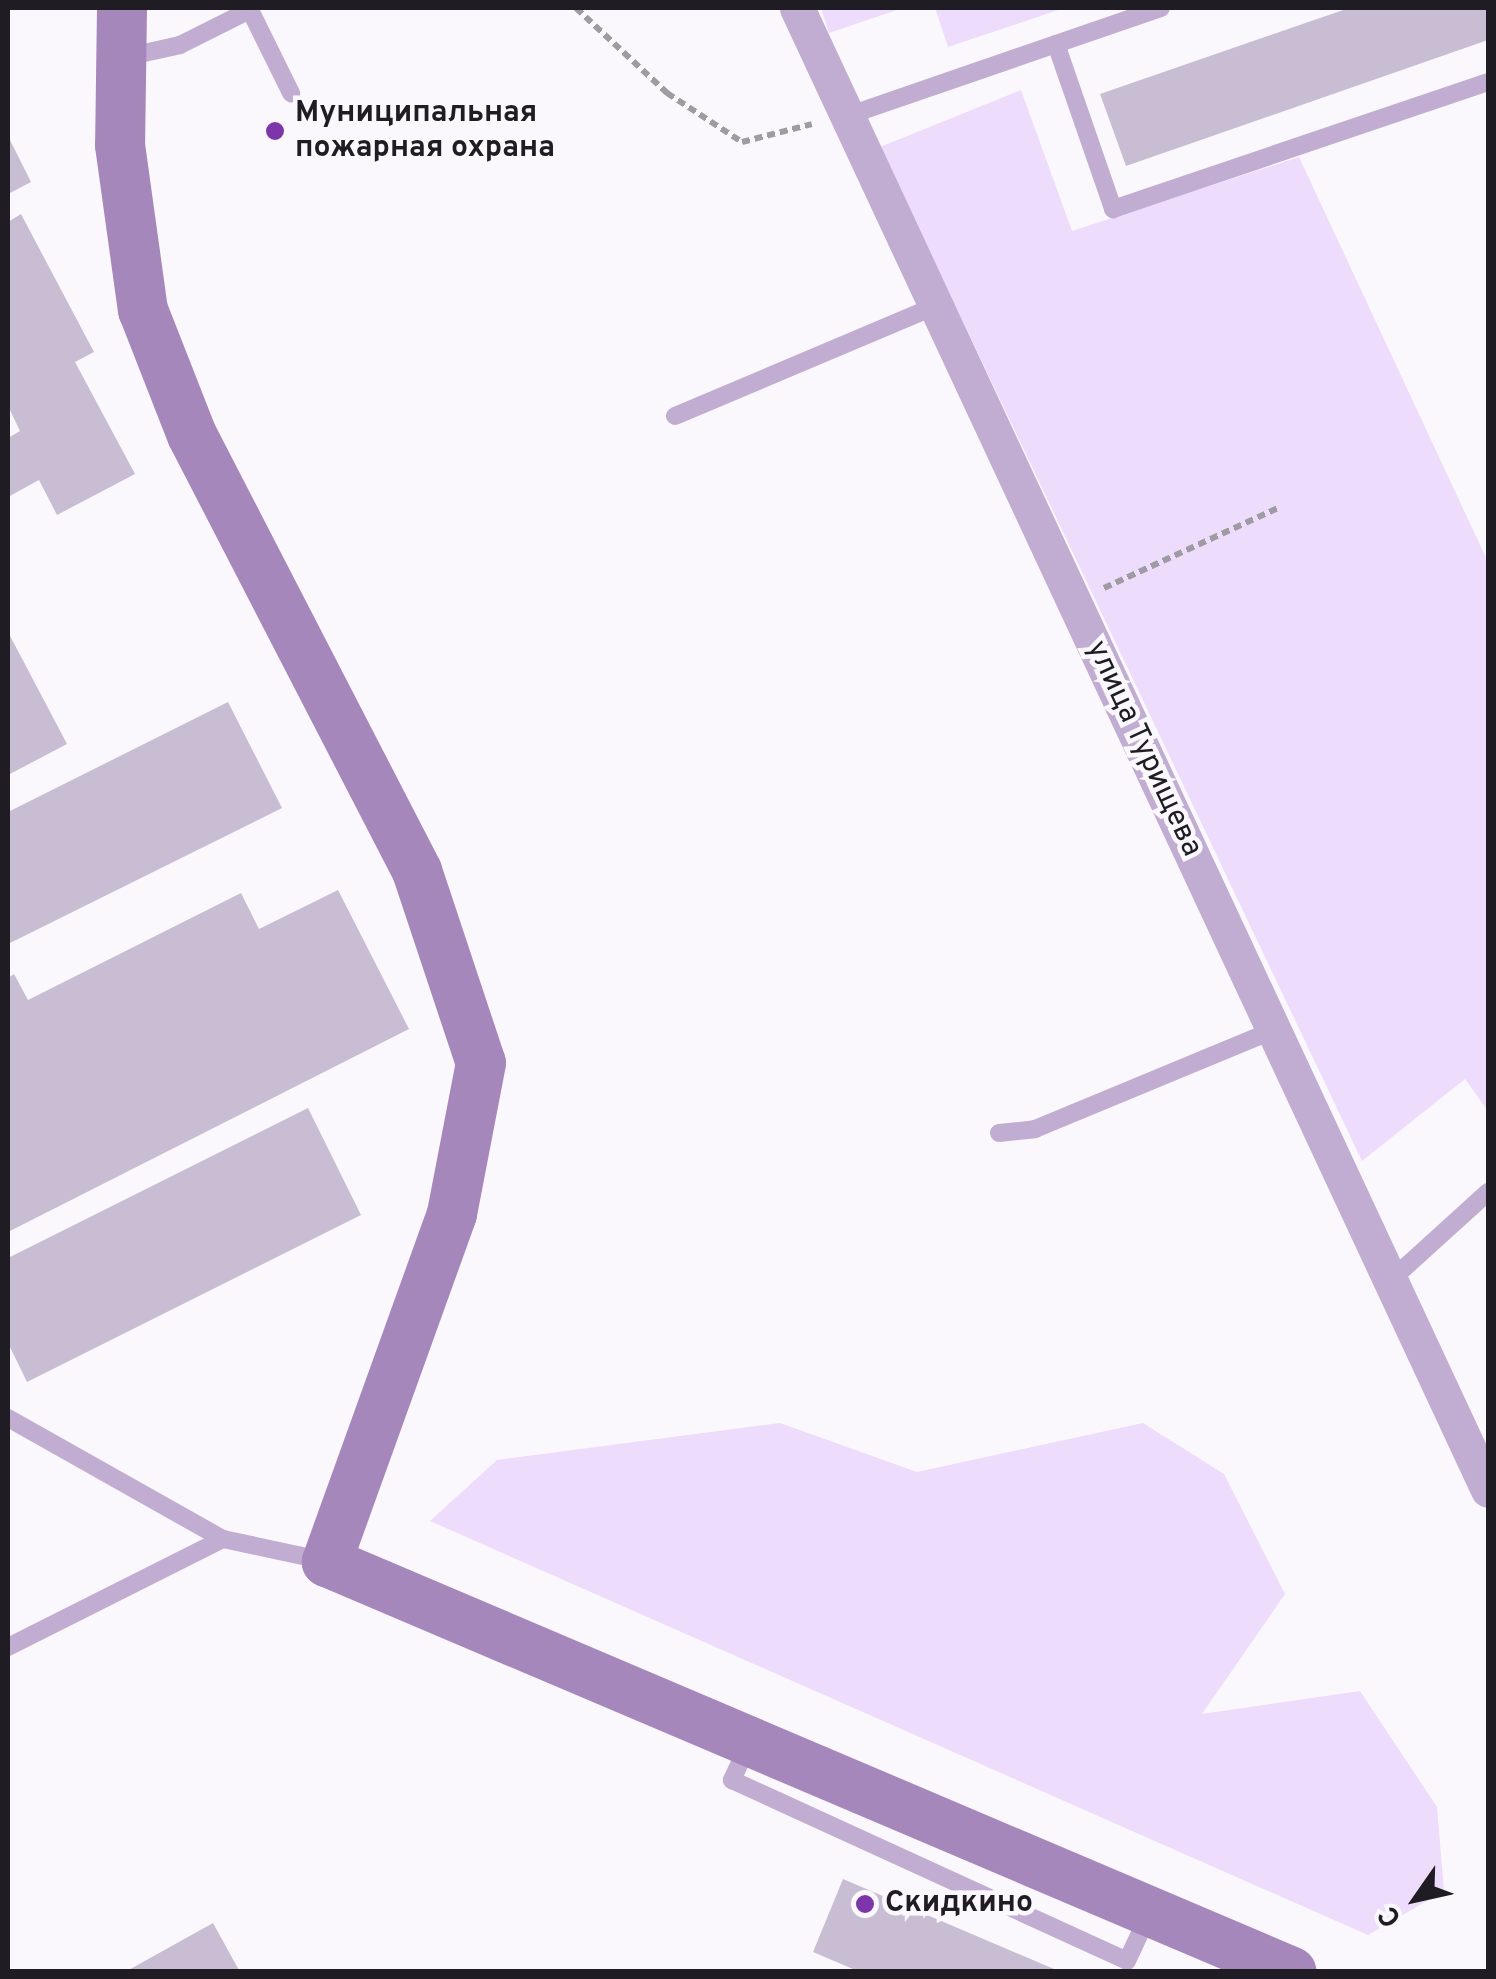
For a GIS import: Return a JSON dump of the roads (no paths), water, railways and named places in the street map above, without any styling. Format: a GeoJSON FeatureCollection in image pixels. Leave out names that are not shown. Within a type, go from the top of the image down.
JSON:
{"type":"FeatureCollection","features":[{"type":"Feature","properties":{"kind":"street"},"geometry":{"type":"LineString","coordinates":[[122,8],[120,144],[143,310],[192,435],[417,870],[481,1063],[452,1214],[327,1562],[1292,1972]]}},
{"type":"Feature","properties":{"kind":"street","name":"улица Турищева"},"geometry":{"type":"LineString","coordinates":[[797,8],[1488,1490]]}},
{"type":"Feature","properties":{"kind":"lane"},"geometry":{"type":"LineString","coordinates":[[848,116],[1161,8]]}},
{"type":"Feature","properties":{"kind":"lane"},"geometry":{"type":"LineString","coordinates":[[121,58],[180,44],[250,10],[291,93]]}},
{"type":"Feature","properties":{"kind":"lane"},"geometry":{"type":"LineString","coordinates":[[1056,44],[1113,208],[1488,82]]}},
{"type":"Feature","properties":{"kind":"lane"},"geometry":{"type":"LineString","coordinates":[[675,416],[936,306]]}},
{"type":"Feature","properties":{"kind":"lane"},"geometry":{"type":"LineString","coordinates":[[999,1133],[1035,1129],[1274,1030]]}},
{"type":"Feature","properties":{"kind":"lane"},"geometry":{"type":"LineString","coordinates":[[1390,1280],[1488,1192]]}},
{"type":"Feature","properties":{"kind":"lane"},"geometry":{"type":"LineString","coordinates":[[8,1418],[223,1539],[327,1562]]}},
{"type":"Feature","properties":{"kind":"lane"},"geometry":{"type":"LineString","coordinates":[[8,1646],[223,1539]]}},
{"type":"Feature","properties":{"kind":"place","name":"Муниципальная пожарная охрана"},"geometry":{"type":"Point","coordinates":[275,131]}},
{"type":"Feature","properties":{"kind":"place","name":"Скидкино"},"geometry":{"type":"Point","coordinates":[865,1904]}}]}
